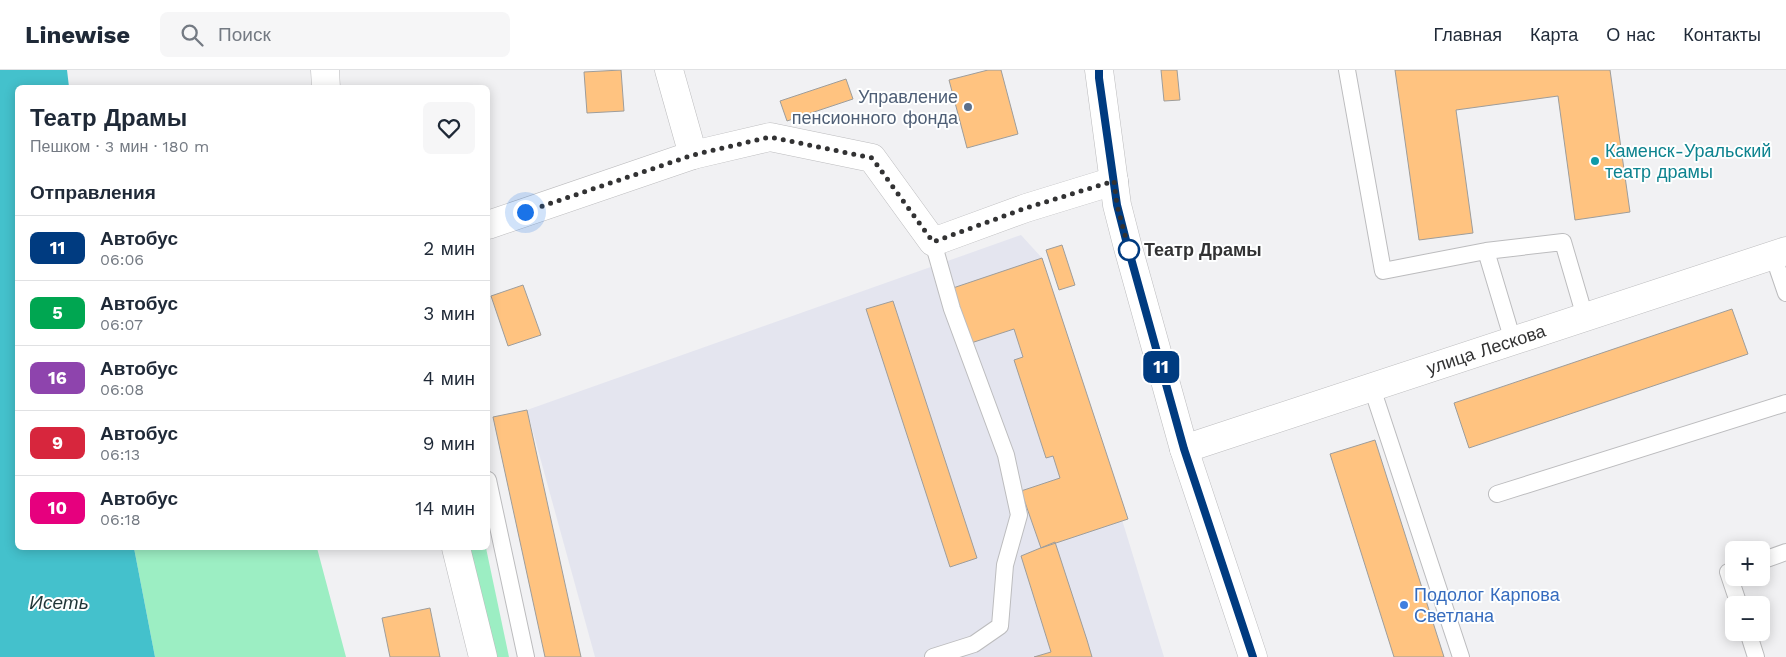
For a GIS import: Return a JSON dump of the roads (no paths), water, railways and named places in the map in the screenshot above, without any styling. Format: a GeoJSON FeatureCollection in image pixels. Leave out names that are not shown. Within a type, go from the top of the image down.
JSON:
{"type":"FeatureCollection","features":[{"type":"Feature","properties":{"kind":"street"},"geometry":{"type":"LineString","coordinates":[[325,70],[326,85]]}},
{"type":"Feature","properties":{"kind":"street"},"geometry":{"type":"LineString","coordinates":[[668,70],[693,155]]}},
{"type":"Feature","properties":{"kind":"street"},"geometry":{"type":"LineString","coordinates":[[1099,70],[1117,205],[1127,244],[1184,449],[1254,657]]}},
{"type":"Feature","properties":{"kind":"street"},"geometry":{"type":"LineString","coordinates":[[490,223],[693,155],[770,137],[872,158],[933,242],[1026,208],[1114,181]]}},
{"type":"Feature","properties":{"kind":"street","name":"улица Лескова"},"geometry":{"type":"LineString","coordinates":[[1184,449],[1780,253]]}},
{"type":"Feature","properties":{"kind":"street"},"geometry":{"type":"LineString","coordinates":[[456,550],[483,657]]}},
{"type":"Feature","properties":{"kind":"lane"},"geometry":{"type":"LineString","coordinates":[[1347,70],[1383,272],[1486,251],[1563,242],[1585,317]]}},
{"type":"Feature","properties":{"kind":"lane"},"geometry":{"type":"LineString","coordinates":[[933,242],[952,309],[1006,455],[1019,515],[1005,565],[1000,626],[974,644],[933,657]]}},
{"type":"Feature","properties":{"kind":"lane"},"geometry":{"type":"LineString","coordinates":[[1486,251],[1513,341]]}},
{"type":"Feature","properties":{"kind":"lane"},"geometry":{"type":"LineString","coordinates":[[1780,253],[1786,293]]}},
{"type":"Feature","properties":{"kind":"lane"},"geometry":{"type":"LineString","coordinates":[[1372,388],[1461,657]]}},
{"type":"Feature","properties":{"kind":"lane"},"geometry":{"type":"LineString","coordinates":[[1497,494],[1786,403]]}},
{"type":"Feature","properties":{"kind":"lane"},"geometry":{"type":"LineString","coordinates":[[490,489],[526,657]]}},
{"type":"Feature","properties":{"kind":"lane"},"geometry":{"type":"LineString","coordinates":[[1770,558],[1786,552]]}},
{"type":"Feature","properties":{"kind":"lane"},"geometry":{"type":"LineString","coordinates":[[1751,641],[1756,657]]}},
{"type":"Feature","properties":{"kind":"water","name":"Исеть"},"geometry":{"type":"Polygon","coordinates":[[[0,70],[67,70],[69,85],[15,85],[15,550],[134,550],[155,657],[0,657],[0,70]]]}},
{"type":"Feature","properties":{"kind":"place","name":"Управление пенсионного фонда"},"geometry":{"type":"Point","coordinates":[968,107]}},
{"type":"Feature","properties":{"kind":"place","name":"Каменск-Уральский театр драмы"},"geometry":{"type":"Point","coordinates":[1595,161]}},
{"type":"Feature","properties":{"kind":"place","name":"Театр Драмы"},"geometry":{"type":"Point","coordinates":[1129,250]}},
{"type":"Feature","properties":{"kind":"place","name":"Подолог Карпова Светлана"},"geometry":{"type":"Point","coordinates":[1404,605]}}]}
